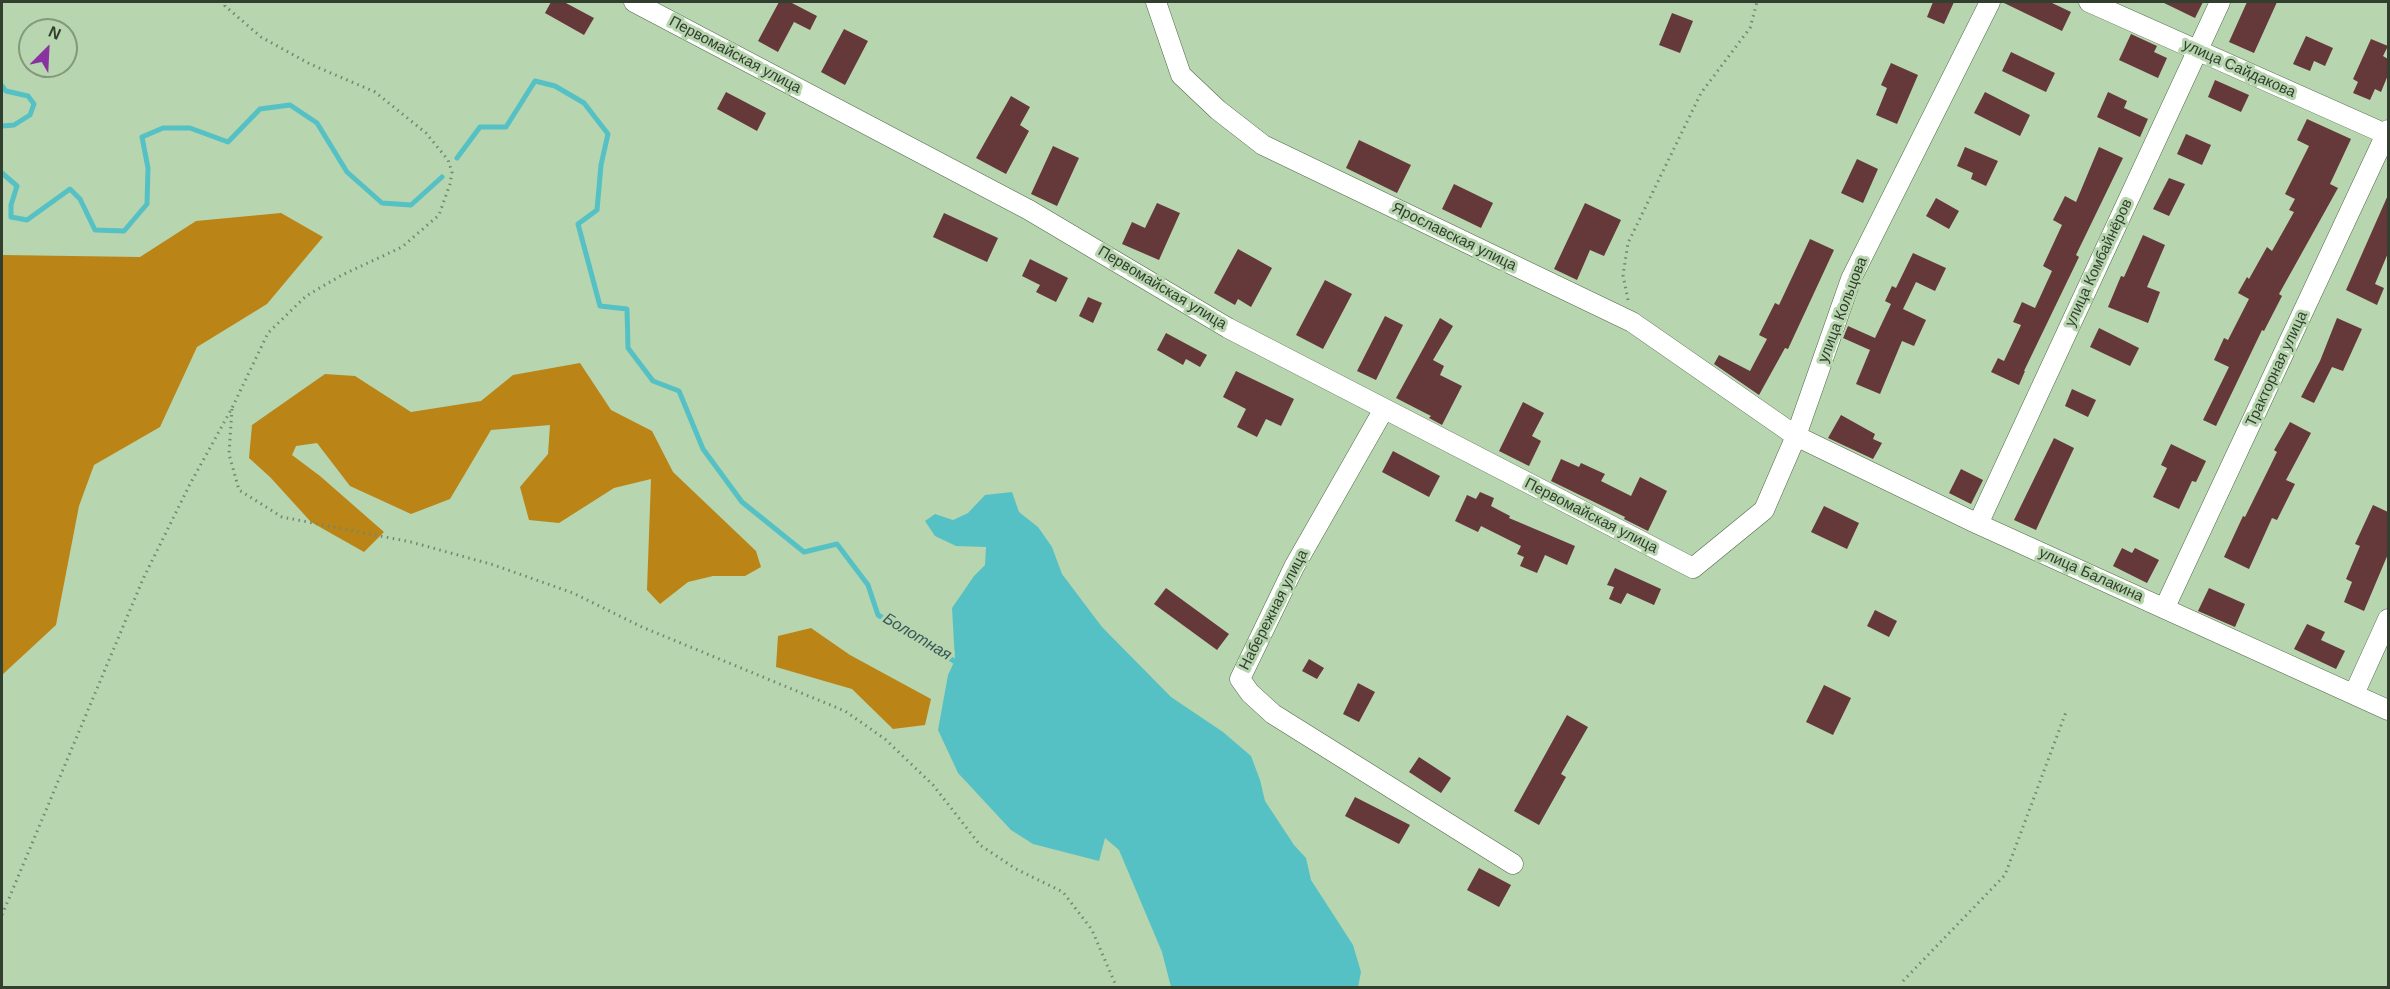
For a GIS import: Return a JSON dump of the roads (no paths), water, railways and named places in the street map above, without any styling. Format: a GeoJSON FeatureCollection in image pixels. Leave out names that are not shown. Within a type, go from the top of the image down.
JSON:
{"type":"FeatureCollection","features":[{"type":"Feature","properties":{"kind":"street","name":"Первомайская улица"},"geometry":{"type":"LineString","coordinates":[[634,2],[1029,210],[1228,328],[1693,568]]}},
{"type":"Feature","properties":{"kind":"street","name":"Ярославская улица"},"geometry":{"type":"LineString","coordinates":[[1156,2],[1181,75],[1218,110],[1263,145],[1632,322],[1796,436]]}},
{"type":"Feature","properties":{"kind":"street","name":"улица Кольцова"},"geometry":{"type":"LineString","coordinates":[[1693,568],[1764,510],[1796,436],[1851,279],[1990,2]]}},
{"type":"Feature","properties":{"kind":"street","name":"улица Сайдакова"},"geometry":{"type":"LineString","coordinates":[[2089,2],[2388,133]]}},
{"type":"Feature","properties":{"kind":"street","name":"улица Комбайнёров"},"geometry":{"type":"LineString","coordinates":[[1978,524],[2220,2]]}},
{"type":"Feature","properties":{"kind":"street","name":"Тракторная улица"},"geometry":{"type":"LineString","coordinates":[[2165,607],[2388,133]]}},
{"type":"Feature","properties":{"kind":"street","name":"Набережная улица"},"geometry":{"type":"LineString","coordinates":[[1384,409],[1294,567],[1240,679],[1250,693],[1273,714],[1513,864]]}},
{"type":"Feature","properties":{"kind":"street","name":"улица Балакина"},"geometry":{"type":"LineString","coordinates":[[1796,436],[1978,524],[2388,710]]}},
{"type":"Feature","properties":{"kind":"street"},"geometry":{"type":"LineString","coordinates":[[2354,694],[2388,619]]}},
{"type":"Feature","properties":{"kind":"water"},"geometry":{"type":"Polygon","coordinates":[[[1012,492],[1019,512],[1038,527],[1052,547],[1062,574],[1102,627],[1171,697],[1223,732],[1251,756],[1265,801],[1294,845],[1306,858],[1311,880],[1353,945],[1361,972],[1358,987],[1171,987],[1162,952],[1119,850],[1105,838],[1099,861],[1033,844],[1011,830],[958,773],[938,730],[948,675],[955,660],[952,608],[974,576],[985,565],[986,547],[956,546],[935,536],[925,521],[935,514],[953,520],[968,513],[985,495],[1012,492]]]}},
{"type":"Feature","properties":{"kind":"waterway","name":"Болотная"},"geometry":{"type":"LineString","coordinates":[[457,158],[480,127],[506,127],[535,81],[555,86],[584,103],[608,134],[601,165],[597,210],[578,224],[600,306],[627,309],[628,348],[653,381],[679,391],[703,449],[742,502],[804,552],[837,544],[868,585],[878,615],[959,664]]}},
{"type":"Feature","properties":{"kind":"waterway","name":"Болотная"},"geometry":{"type":"LineString","coordinates":[[2,86],[6,91],[28,96],[34,104],[30,115],[14,125],[2,126]]}},
{"type":"Feature","properties":{"kind":"waterway","name":"Болотная"},"geometry":{"type":"LineString","coordinates":[[2,173],[17,186],[11,205],[11,217],[27,220],[70,189],[80,199],[95,230],[124,231],[147,204],[148,168],[142,137],[163,128],[190,128],[228,142],[260,109],[290,105],[317,123],[347,172],[382,203],[411,205],[442,177]]}}]}
